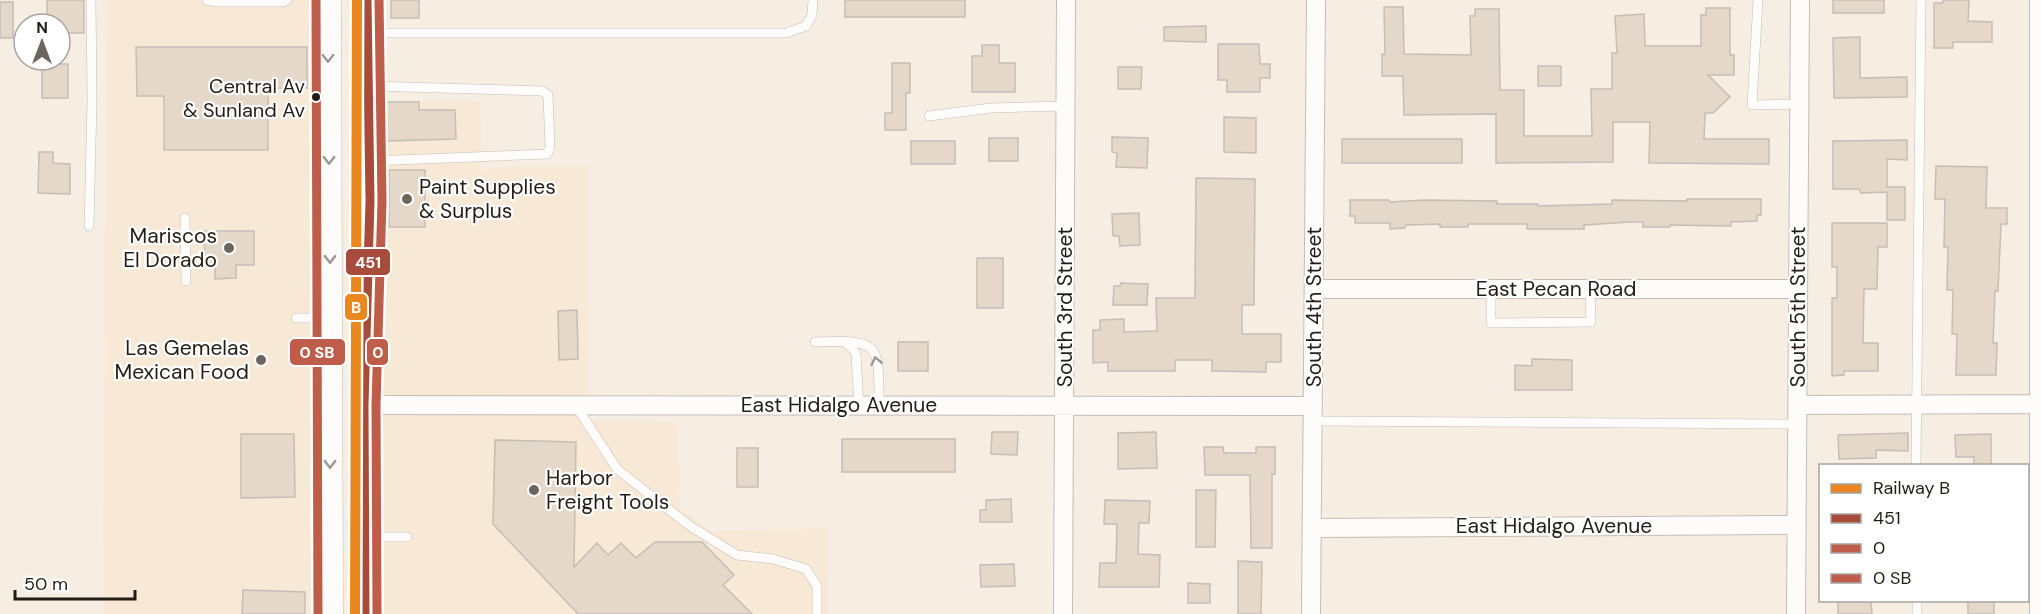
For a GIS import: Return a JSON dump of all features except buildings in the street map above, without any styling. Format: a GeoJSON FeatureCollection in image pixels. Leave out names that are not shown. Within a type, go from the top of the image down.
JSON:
{"type":"FeatureCollection","features":[{"type":"Feature","properties":{"kind":"main road"},"geometry":{"type":"LineString","coordinates":[[328,0],[330,614]]}},
{"type":"Feature","properties":{"kind":"main road"},"geometry":{"type":"LineString","coordinates":[[365,614],[364,405],[370,201],[367,0]]}},
{"type":"Feature","properties":{"kind":"street","name":"South 3rd Street"},"geometry":{"type":"LineString","coordinates":[[1063,614],[1066,0]]}},
{"type":"Feature","properties":{"kind":"street","name":"South 4th Street"},"geometry":{"type":"LineString","coordinates":[[1311,614],[1316,0]]}},
{"type":"Feature","properties":{"kind":"street","name":"South 5th Street"},"geometry":{"type":"LineString","coordinates":[[1796,614],[1800,0]]}},
{"type":"Feature","properties":{"kind":"street"},"geometry":{"type":"LineString","coordinates":[[2039,0],[2039,614]]}},
{"type":"Feature","properties":{"kind":"street","name":"East Pecan Road"},"geometry":{"type":"LineString","coordinates":[[1314,289],[1798,289]]}},
{"type":"Feature","properties":{"kind":"street"},"geometry":{"type":"LineString","coordinates":[[1798,405],[2040,404]]}},
{"type":"Feature","properties":{"kind":"street","name":"East Hidalgo Avenue"},"geometry":{"type":"LineString","coordinates":[[364,405],[1064,405],[1313,413]]}},
{"type":"Feature","properties":{"kind":"street","name":"East Hidalgo Avenue"},"geometry":{"type":"LineString","coordinates":[[1312,528],[1796,525]]}},
{"type":"Feature","properties":{"kind":"lane"},"geometry":{"type":"LineString","coordinates":[[88,226],[92,101],[91,0]]}},
{"type":"Feature","properties":{"kind":"lane"},"geometry":{"type":"LineString","coordinates":[[207,0],[216,2],[283,2],[287,0]]}},
{"type":"Feature","properties":{"kind":"lane"},"geometry":{"type":"LineString","coordinates":[[367,33],[786,33],[806,26],[812,15],[813,0]]}},
{"type":"Feature","properties":{"kind":"lane"},"geometry":{"type":"LineString","coordinates":[[1758,0],[1752,105],[1799,104]]}},
{"type":"Feature","properties":{"kind":"lane"},"geometry":{"type":"LineString","coordinates":[[1916,464],[1921,0]]}},
{"type":"Feature","properties":{"kind":"lane"},"geometry":{"type":"LineString","coordinates":[[368,161],[547,154],[550,147],[548,95],[542,91],[369,86]]}},
{"type":"Feature","properties":{"kind":"lane"},"geometry":{"type":"LineString","coordinates":[[929,116],[991,108],[1065,106]]}},
{"type":"Feature","properties":{"kind":"lane"},"geometry":{"type":"LineString","coordinates":[[185,218],[186,281]]}},
{"type":"Feature","properties":{"kind":"lane"},"geometry":{"type":"LineString","coordinates":[[1491,289],[1491,323],[1591,322],[1590,289]]}},
{"type":"Feature","properties":{"kind":"lane"},"geometry":{"type":"LineString","coordinates":[[296,318],[330,318]]}},
{"type":"Feature","properties":{"kind":"lane"},"geometry":{"type":"LineString","coordinates":[[843,341],[856,354],[859,405]]}},
{"type":"Feature","properties":{"kind":"lane"},"geometry":{"type":"LineString","coordinates":[[815,342],[863,343],[874,352],[878,368],[879,405]]}},
{"type":"Feature","properties":{"kind":"lane"},"geometry":{"type":"LineString","coordinates":[[576,405],[617,469],[690,526],[737,555],[772,559],[806,569],[817,586],[817,614]]}},
{"type":"Feature","properties":{"kind":"lane"},"geometry":{"type":"LineString","coordinates":[[1313,413],[1798,424]]}},
{"type":"Feature","properties":{"kind":"lane"},"geometry":{"type":"LineString","coordinates":[[365,537],[407,537]]}},
{"type":"Feature","properties":{"kind":"shaded area"},"geometry":{"type":"Polygon","coordinates":[[[107,0],[317,0],[321,614],[103,614],[107,0]]]}},
{"type":"Feature","properties":{"kind":"shaded area"},"geometry":{"type":"Polygon","coordinates":[[[480,101],[481,169],[516,166],[588,166],[588,421],[677,422],[680,509],[711,531],[828,528],[827,614],[380,614],[377,601],[374,102],[480,101]]]}},
{"type":"Feature","properties":{"kind":"rail line","name":"B"},"geometry":{"type":"LineString","coordinates":[[355,614],[357,0]]}},
{"type":"Feature","properties":{"kind":"transit line"},"geometry":{"type":"LineString","coordinates":[[316,0],[318,614]]}},
{"type":"Feature","properties":{"kind":"transit line","name":"451"},"geometry":{"type":"LineString","coordinates":[[365,614],[364,405],[370,201],[367,0]]}},
{"type":"Feature","properties":{"kind":"transit line","name":"0"},"geometry":{"type":"LineString","coordinates":[[377,614],[376,405],[382,201],[379,0]]}},
{"type":"Feature","properties":{"kind":"place","name":"Central Av & Sunland Av"},"geometry":{"type":"Point","coordinates":[316,97]}},
{"type":"Feature","properties":{"kind":"place","name":"Paint Supplies & Surplus"},"geometry":{"type":"Point","coordinates":[407,199]}},
{"type":"Feature","properties":{"kind":"place","name":"Mariscos El Dorado"},"geometry":{"type":"Point","coordinates":[229,248]}},
{"type":"Feature","properties":{"kind":"place","name":"Las Gemelas Mexican Food"},"geometry":{"type":"Point","coordinates":[261,360]}},
{"type":"Feature","properties":{"kind":"place","name":"Harbor Freight Tools"},"geometry":{"type":"Point","coordinates":[534,490]}}]}
